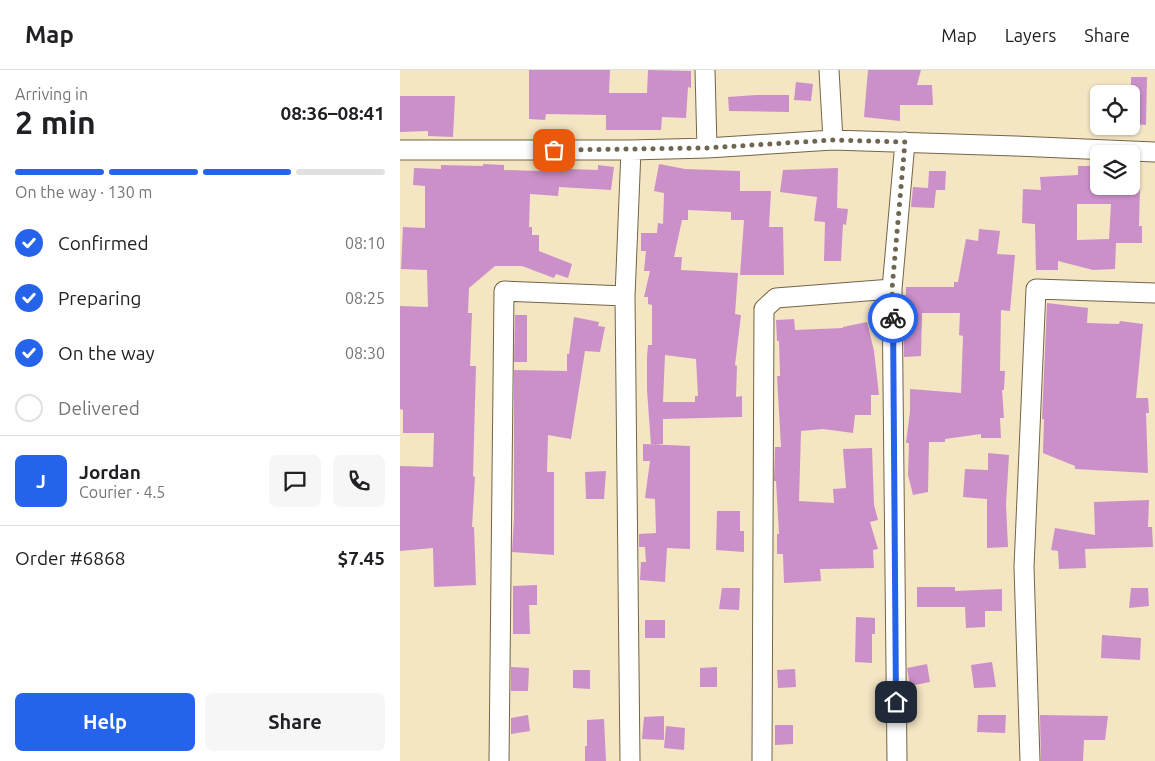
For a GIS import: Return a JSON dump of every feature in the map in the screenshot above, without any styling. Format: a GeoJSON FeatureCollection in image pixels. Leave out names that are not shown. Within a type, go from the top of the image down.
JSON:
{"type":"FeatureCollection","features":[{"type":"Feature","properties":{"kind":"street"},"geometry":{"type":"LineString","coordinates":[[705,70],[706,148]]}},
{"type":"Feature","properties":{"kind":"street"},"geometry":{"type":"LineString","coordinates":[[829,70],[833,140]]}},
{"type":"Feature","properties":{"kind":"street"},"geometry":{"type":"LineString","coordinates":[[400,150],[631,150],[706,148],[833,140],[1155,152]]}},
{"type":"Feature","properties":{"kind":"street"},"geometry":{"type":"LineString","coordinates":[[897,761],[892,289],[905,142]]}},
{"type":"Feature","properties":{"kind":"street"},"geometry":{"type":"LineString","coordinates":[[630,761],[625,296],[631,150]]}},
{"type":"Feature","properties":{"kind":"street"},"geometry":{"type":"LineString","coordinates":[[762,761],[764,309],[776,298],[892,289]]}},
{"type":"Feature","properties":{"kind":"street"},"geometry":{"type":"LineString","coordinates":[[1030,761],[1024,567],[1036,289],[1155,293]]}},
{"type":"Feature","properties":{"kind":"street"},"geometry":{"type":"LineString","coordinates":[[499,761],[504,291],[625,296]]}},
{"type":"Feature","properties":{"kind":"building"},"geometry":{"type":"Polygon","coordinates":[[[529,70],[610,70],[609,93],[647,93],[648,70],[691,71],[691,88],[688,87],[686,118],[662,117],[661,130],[606,130],[606,115],[546,114],[545,120],[529,119],[529,70]]]}},
{"type":"Feature","properties":{"kind":"building"},"geometry":{"type":"Polygon","coordinates":[[[868,70],[921,70],[917,85],[932,85],[933,105],[900,105],[900,121],[864,117],[868,70]]]}},
{"type":"Feature","properties":{"kind":"building"},"geometry":{"type":"Polygon","coordinates":[[[1131,77],[1147,77],[1146,125],[1140,125],[1140,85],[1131,85],[1131,77]]]}},
{"type":"Feature","properties":{"kind":"building"},"geometry":{"type":"Polygon","coordinates":[[[796,82],[813,84],[811,101],[794,100],[796,82]]]}},
{"type":"Feature","properties":{"kind":"building"},"geometry":{"type":"Polygon","coordinates":[[[789,95],[789,112],[729,111],[728,97],[789,95]]]}},
{"type":"Feature","properties":{"kind":"building"},"geometry":{"type":"Polygon","coordinates":[[[400,96],[455,96],[453,137],[428,136],[428,131],[400,132],[400,96]]]}},
{"type":"Feature","properties":{"kind":"building"},"geometry":{"type":"Polygon","coordinates":[[[483,164],[504,165],[504,170],[540,171],[540,168],[598,170],[598,165],[614,167],[611,190],[559,187],[558,196],[530,194],[529,227],[532,227],[532,235],[539,235],[539,251],[572,264],[568,278],[556,274],[554,278],[522,266],[495,266],[469,288],[468,313],[472,313],[470,366],[476,366],[473,476],[475,477],[472,527],[474,527],[476,585],[434,587],[433,548],[400,551],[400,466],[433,467],[434,433],[403,433],[403,410],[400,409],[400,306],[428,307],[427,270],[401,269],[403,227],[425,228],[425,186],[413,185],[414,168],[441,169],[441,165],[483,166],[483,164]]]}},
{"type":"Feature","properties":{"kind":"building"},"geometry":{"type":"Polygon","coordinates":[[[659,164],[685,169],[740,171],[740,191],[771,191],[769,227],[783,227],[784,275],[740,275],[744,220],[731,220],[731,212],[688,210],[688,220],[682,220],[674,257],[682,257],[681,270],[738,273],[735,314],[741,315],[735,365],[737,366],[736,397],[742,396],[742,417],[663,419],[663,444],[651,445],[647,357],[648,345],[652,345],[652,305],[648,304],[648,297],[644,297],[650,271],[644,271],[646,251],[641,251],[641,233],[657,233],[658,223],[663,224],[664,193],[654,191],[659,164]],[[665,355],[663,402],[695,402],[695,396],[698,396],[696,359],[665,355]]]}},
{"type":"Feature","properties":{"kind":"building"},"geometry":{"type":"Polygon","coordinates":[[[1078,166],[1090,166],[1090,195],[1140,195],[1139,226],[1142,226],[1142,243],[1116,243],[1115,269],[1093,270],[1058,261],[1058,270],[1036,270],[1035,224],[1022,223],[1023,189],[1041,190],[1040,177],[1078,175],[1078,166]],[[1077,204],[1077,240],[1109,239],[1111,204],[1077,204]]]}},
{"type":"Feature","properties":{"kind":"building"},"geometry":{"type":"Polygon","coordinates":[[[838,168],[837,208],[848,209],[846,225],[843,224],[841,261],[824,261],[825,222],[814,221],[817,197],[780,192],[783,170],[838,168]]]}},
{"type":"Feature","properties":{"kind":"building"},"geometry":{"type":"Polygon","coordinates":[[[929,171],[946,171],[945,190],[936,190],[934,208],[911,207],[913,187],[928,188],[929,171]]]}},
{"type":"Feature","properties":{"kind":"building"},"geometry":{"type":"Polygon","coordinates":[[[979,229],[1000,231],[997,254],[1015,255],[1010,311],[1001,310],[1000,371],[1005,371],[1004,390],[1002,390],[1004,418],[1000,418],[1001,438],[981,438],[981,434],[945,439],[945,442],[929,442],[928,492],[913,495],[908,475],[909,443],[906,443],[910,412],[910,389],[961,393],[963,336],[959,335],[960,313],[922,313],[921,356],[904,357],[903,295],[906,295],[906,287],[954,287],[954,282],[958,282],[966,239],[978,241],[979,229]]]}},
{"type":"Feature","properties":{"kind":"building"},"geometry":{"type":"Polygon","coordinates":[[[1047,303],[1088,308],[1087,323],[1119,324],[1120,321],[1143,324],[1136,398],[1148,398],[1149,413],[1146,413],[1148,473],[1075,469],[1075,466],[1043,453],[1044,419],[1042,419],[1047,303]]]}},
{"type":"Feature","properties":{"kind":"building"},"geometry":{"type":"Polygon","coordinates":[[[515,315],[527,315],[527,362],[514,362],[515,315]]]}},
{"type":"Feature","properties":{"kind":"building"},"geometry":{"type":"Polygon","coordinates":[[[574,317],[599,322],[598,326],[605,327],[600,352],[585,351],[571,439],[548,435],[547,472],[554,472],[554,555],[512,552],[514,517],[514,370],[567,371],[567,354],[569,354],[574,317]]]}},
{"type":"Feature","properties":{"kind":"building"},"geometry":{"type":"Polygon","coordinates":[[[794,319],[795,330],[843,328],[867,322],[874,351],[879,395],[871,395],[871,415],[855,415],[853,433],[823,429],[801,431],[799,501],[834,503],[833,489],[846,488],[843,449],[872,448],[874,505],[878,520],[870,522],[878,549],[873,550],[874,568],[820,569],[821,581],[784,583],[783,554],[777,554],[777,534],[779,534],[776,481],[774,481],[775,447],[781,447],[777,376],[780,376],[779,341],[777,341],[776,320],[794,319]]]}},
{"type":"Feature","properties":{"kind":"building"},"geometry":{"type":"Polygon","coordinates":[[[643,444],[690,446],[690,549],[667,548],[665,582],[640,580],[641,562],[646,562],[645,547],[639,547],[639,534],[656,533],[655,499],[645,498],[650,461],[643,461],[643,444]]]}},
{"type":"Feature","properties":{"kind":"building"},"geometry":{"type":"Polygon","coordinates":[[[988,453],[1009,455],[1006,505],[1008,547],[987,548],[987,499],[963,497],[965,469],[988,470],[988,453]]]}},
{"type":"Feature","properties":{"kind":"building"},"geometry":{"type":"Polygon","coordinates":[[[606,471],[604,499],[586,499],[585,472],[606,471]]]}},
{"type":"Feature","properties":{"kind":"building"},"geometry":{"type":"Polygon","coordinates":[[[1149,500],[1148,527],[1152,527],[1153,547],[1085,549],[1086,568],[1059,569],[1058,551],[1051,550],[1055,528],[1095,535],[1094,502],[1149,500]]]}},
{"type":"Feature","properties":{"kind":"building"},"geometry":{"type":"Polygon","coordinates":[[[717,511],[740,511],[740,531],[744,531],[744,552],[716,550],[717,511]]]}},
{"type":"Feature","properties":{"kind":"building"},"geometry":{"type":"Polygon","coordinates":[[[537,585],[537,605],[529,605],[530,634],[513,634],[513,586],[537,585]]]}},
{"type":"Feature","properties":{"kind":"building"},"geometry":{"type":"Polygon","coordinates":[[[917,587],[955,587],[955,591],[1002,589],[1002,611],[985,611],[985,627],[966,628],[965,607],[917,607],[917,587]]]}},
{"type":"Feature","properties":{"kind":"building"},"geometry":{"type":"Polygon","coordinates":[[[722,588],[740,588],[739,610],[719,609],[722,588]]]}},
{"type":"Feature","properties":{"kind":"building"},"geometry":{"type":"Polygon","coordinates":[[[1131,588],[1148,588],[1149,606],[1129,608],[1131,588]]]}},
{"type":"Feature","properties":{"kind":"building"},"geometry":{"type":"Polygon","coordinates":[[[856,617],[875,618],[875,634],[872,634],[872,663],[855,662],[856,617]]]}},
{"type":"Feature","properties":{"kind":"building"},"geometry":{"type":"Polygon","coordinates":[[[645,620],[665,620],[665,638],[645,638],[645,620]]]}},
{"type":"Feature","properties":{"kind":"building"},"geometry":{"type":"Polygon","coordinates":[[[1102,635],[1141,638],[1140,660],[1101,658],[1102,635]]]}},
{"type":"Feature","properties":{"kind":"building"},"geometry":{"type":"Polygon","coordinates":[[[992,662],[996,687],[974,688],[971,665],[992,662]]]}},
{"type":"Feature","properties":{"kind":"building"},"geometry":{"type":"Polygon","coordinates":[[[927,664],[930,682],[910,686],[907,668],[927,664]]]}},
{"type":"Feature","properties":{"kind":"building"},"geometry":{"type":"Polygon","coordinates":[[[511,667],[529,668],[528,691],[511,691],[511,667]]]}},
{"type":"Feature","properties":{"kind":"building"},"geometry":{"type":"Polygon","coordinates":[[[717,667],[717,687],[700,687],[700,668],[717,667]]]}},
{"type":"Feature","properties":{"kind":"building"},"geometry":{"type":"Polygon","coordinates":[[[795,669],[796,687],[778,688],[777,670],[795,669]]]}},
{"type":"Feature","properties":{"kind":"building"},"geometry":{"type":"Polygon","coordinates":[[[573,670],[590,670],[590,689],[573,688],[573,670]]]}},
{"type":"Feature","properties":{"kind":"building"},"geometry":{"type":"Polygon","coordinates":[[[528,715],[530,731],[511,734],[511,718],[528,715]]]}},
{"type":"Feature","properties":{"kind":"building"},"geometry":{"type":"Polygon","coordinates":[[[978,715],[1006,715],[1005,733],[977,732],[978,715]]]}},
{"type":"Feature","properties":{"kind":"building"},"geometry":{"type":"Polygon","coordinates":[[[1040,715],[1108,716],[1105,740],[1084,740],[1083,761],[1041,761],[1040,715]]]}},
{"type":"Feature","properties":{"kind":"building"},"geometry":{"type":"Polygon","coordinates":[[[664,716],[664,740],[642,739],[644,717],[664,716]]]}},
{"type":"Feature","properties":{"kind":"building"},"geometry":{"type":"Polygon","coordinates":[[[604,719],[606,761],[585,761],[587,720],[604,719]]]}},
{"type":"Feature","properties":{"kind":"building"},"geometry":{"type":"Polygon","coordinates":[[[775,725],[793,725],[793,744],[775,745],[775,725]]]}},
{"type":"Feature","properties":{"kind":"building"},"geometry":{"type":"Polygon","coordinates":[[[666,726],[685,728],[684,750],[664,748],[666,726]]]}},
{"type":"Feature","properties":{"kind":"way so far"},"geometry":{"type":"LineString","coordinates":[[554,150],[706,148],[833,140],[905,142],[892,289],[893,318]]}},
{"type":"Feature","properties":{"kind":"route"},"geometry":{"type":"LineString","coordinates":[[893,318],[896,702]]}}]}
